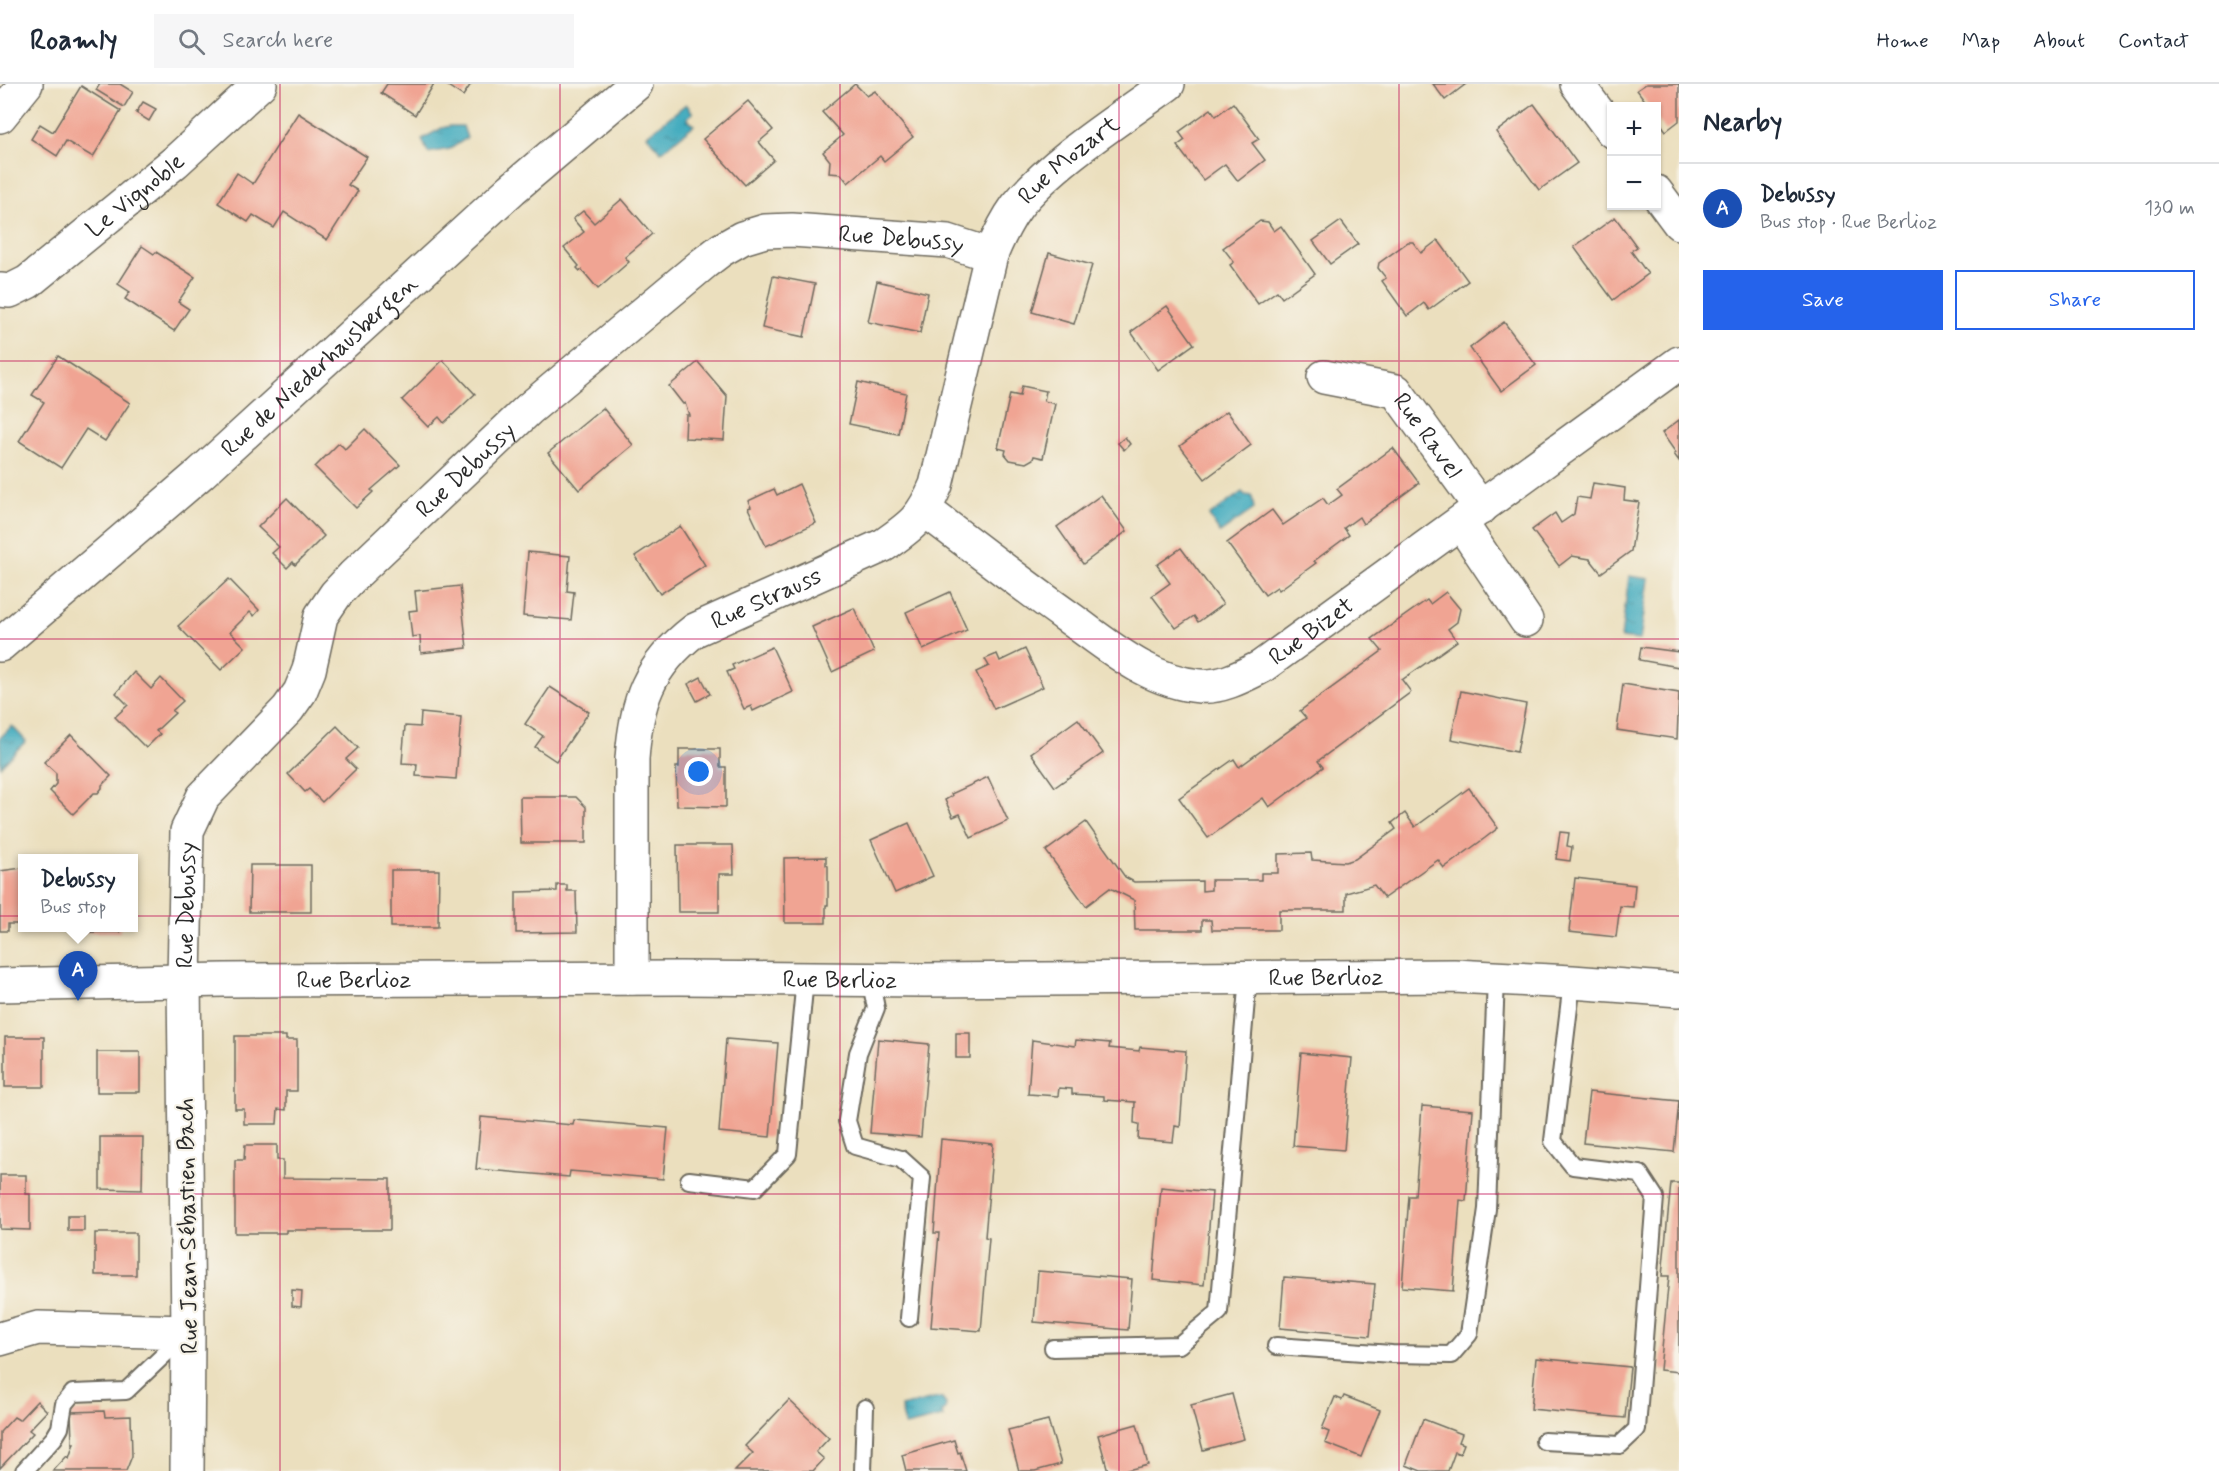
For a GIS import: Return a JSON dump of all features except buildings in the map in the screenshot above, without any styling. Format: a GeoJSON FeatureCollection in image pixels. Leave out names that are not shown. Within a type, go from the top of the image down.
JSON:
{"type":"FeatureCollection","features":[{"type":"Feature","properties":{"kind":"street"},"geometry":{"type":"LineString","coordinates":[[0,116],[26,84]]}},
{"type":"Feature","properties":{"kind":"street","name":"Le Vignoble"},"geometry":{"type":"LineString","coordinates":[[0,290],[10,291],[28,282],[175,162],[260,84]]}},
{"type":"Feature","properties":{"kind":"street","name":"Rue de Niederhausbergen"},"geometry":{"type":"LineString","coordinates":[[0,645],[200,474],[512,189],[636,84]]}},
{"type":"Feature","properties":{"kind":"street","name":"Rue Mozart"},"geometry":{"type":"LineString","coordinates":[[991,255],[1001,230],[1016,207],[1033,188],[1057,166],[1168,84]]}},
{"type":"Feature","properties":{"kind":"street"},"geometry":{"type":"LineString","coordinates":[[1577,84],[1607,125]]}},
{"type":"Feature","properties":{"kind":"street"},"geometry":{"type":"LineString","coordinates":[[1661,199],[1679,223]]}},
{"type":"Feature","properties":{"kind":"street","name":"Rue Debussy"},"geometry":{"type":"LineString","coordinates":[[184,980],[187,831],[203,797],[288,709],[300,692],[309,670],[321,616],[336,594],[529,409],[713,256],[742,238],[765,231],[792,230],[948,241],[991,255]]}},
{"type":"Feature","properties":{"kind":"street","name":"Rue Strauss"},"geometry":{"type":"LineString","coordinates":[[632,978],[634,727],[640,701],[652,676],[677,644],[695,630],[884,545],[906,530],[925,510],[936,485],[948,440],[991,255]]}},
{"type":"Feature","properties":{"kind":"street","name":"Rue Bizet"},"geometry":{"type":"LineString","coordinates":[[925,510],[1010,576],[1125,658],[1151,674],[1175,683],[1203,687],[1240,678],[1261,667],[1679,363]]}},
{"type":"Feature","properties":{"kind":"street","name":"Rue Ravel"},"geometry":{"type":"LineString","coordinates":[[1324,377],[1396,391],[1471,515],[1526,620]]}},
{"type":"Feature","properties":{"kind":"street","name":"Rue Berlioz"},"geometry":{"type":"LineString","coordinates":[[0,985],[184,980],[1454,976],[1679,990]]}},
{"type":"Feature","properties":{"kind":"street","name":"Rue Jean-Sébastien Bach"},"geometry":{"type":"LineString","coordinates":[[184,980],[188,1332],[187,1471]]}},
{"type":"Feature","properties":{"kind":"street"},"geometry":{"type":"LineString","coordinates":[[0,1339],[38,1328],[188,1332]]}},
{"type":"Feature","properties":{"kind":"lane"},"geometry":{"type":"LineString","coordinates":[[1053,1348],[1179,1345],[1219,1312],[1248,977]]}},
{"type":"Feature","properties":{"kind":"lane"},"geometry":{"type":"LineString","coordinates":[[688,1180],[756,1188],[788,1154],[805,979]]}},
{"type":"Feature","properties":{"kind":"lane"},"geometry":{"type":"LineString","coordinates":[[870,979],[876,1008],[858,1053],[847,1121],[855,1146],[901,1159],[922,1178],[909,1318]]}},
{"type":"Feature","properties":{"kind":"lane"},"geometry":{"type":"LineString","coordinates":[[1276,1346],[1392,1354],[1451,1355],[1469,1334],[1487,1209],[1496,979]]}},
{"type":"Feature","properties":{"kind":"lane"},"geometry":{"type":"LineString","coordinates":[[1544,1441],[1620,1445],[1637,1429],[1655,1197],[1640,1174],[1573,1166],[1553,1141],[1572,982]]}},
{"type":"Feature","properties":{"kind":"lane"},"geometry":{"type":"LineString","coordinates":[[24,1471],[54,1438],[60,1428],[64,1404],[73,1393],[126,1391],[188,1332]]}},
{"type":"Feature","properties":{"kind":"lane"},"geometry":{"type":"LineString","coordinates":[[863,1471],[865,1408]]}},
{"type":"Feature","properties":{"kind":"water"},"geometry":{"type":"Polygon","coordinates":[[[686,104],[693,113],[687,118],[694,125],[661,152],[647,135],[686,104]]]}},
{"type":"Feature","properties":{"kind":"water"},"geometry":{"type":"Polygon","coordinates":[[[450,126],[463,126],[467,138],[450,149],[428,153],[422,139],[450,126]]]}},
{"type":"Feature","properties":{"kind":"water"},"geometry":{"type":"Polygon","coordinates":[[[1242,492],[1252,496],[1254,509],[1220,533],[1209,516],[1242,492]]]}},
{"type":"Feature","properties":{"kind":"water"},"geometry":{"type":"Polygon","coordinates":[[[1629,576],[1649,579],[1640,640],[1621,638],[1629,576]]]}},
{"type":"Feature","properties":{"kind":"water"},"geometry":{"type":"Polygon","coordinates":[[[12,726],[26,741],[1,766],[0,738],[12,726]]]}},
{"type":"Feature","properties":{"kind":"water"},"geometry":{"type":"Polygon","coordinates":[[[938,1398],[946,1404],[942,1413],[943,1417],[905,1426],[901,1407],[938,1398]]]}},
{"type":"Feature","properties":{"kind":"place","name":"Debussy"},"geometry":{"type":"Point","coordinates":[78,1001]}}]}
